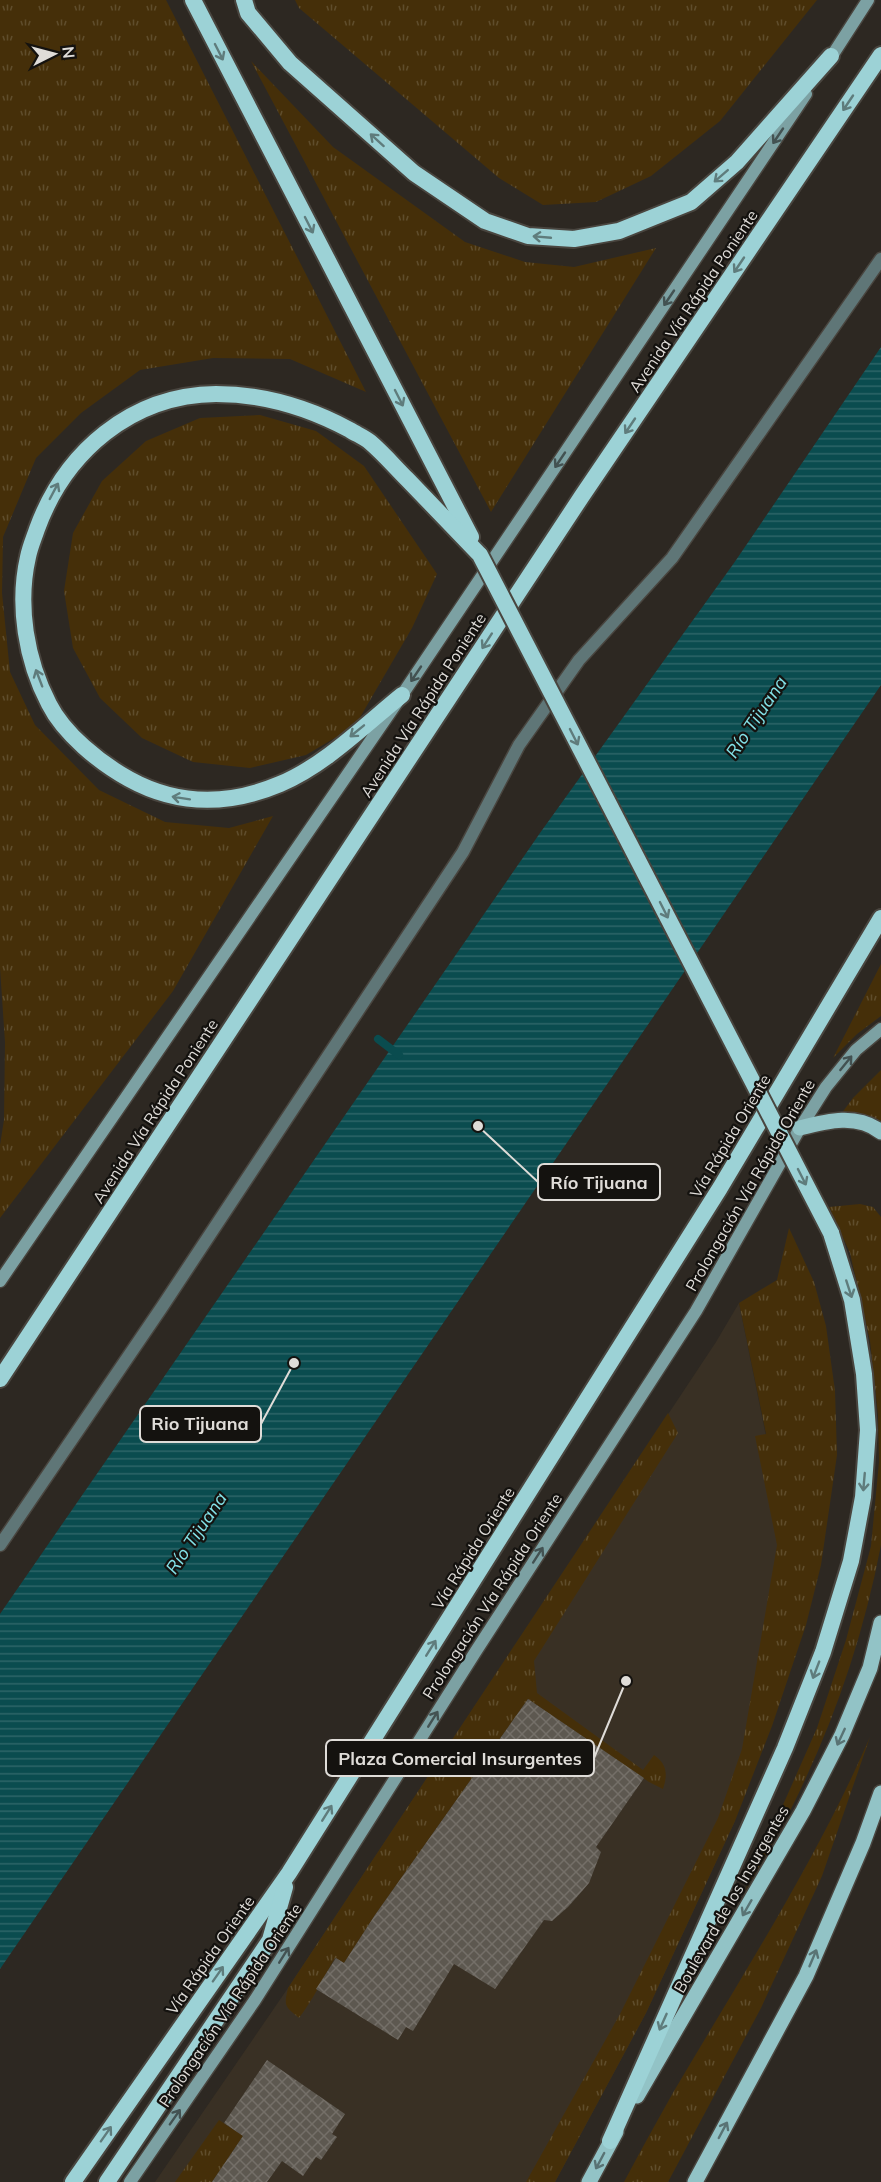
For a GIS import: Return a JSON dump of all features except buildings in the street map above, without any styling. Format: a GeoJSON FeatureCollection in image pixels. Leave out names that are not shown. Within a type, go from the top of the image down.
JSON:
{"type":"FeatureCollection","features":[{"type":"Feature","properties":{"kind":"highway"},"geometry":{"type":"LineString","coordinates":[[193,0],[831,1233],[852,1300],[864,1374],[868,1430],[863,1497],[851,1561],[823,1653],[785,1748],[610,2141]]}},
{"type":"Feature","properties":{"kind":"highway"},"geometry":{"type":"LineString","coordinates":[[244,0],[248,13],[290,63],[414,173],[485,221],[528,236],[574,239],[619,231],[691,202],[737,162],[831,56]]}},
{"type":"Feature","properties":{"kind":"highway","name":"Avenida Vía Rápida Poniente"},"geometry":{"type":"LineString","coordinates":[[0,1379],[582,496],[881,55]]}},
{"type":"Feature","properties":{"kind":"highway"},"geometry":{"type":"LineString","coordinates":[[402,695],[310,770],[280,784],[221,800],[181,800],[150,790],[110,769],[77,741],[50,706],[30,655],[23,601],[28,556],[44,510],[60,481],[84,452],[104,433],[133,414],[197,394],[239,394],[285,403],[335,422],[369,440],[480,555]]}},
{"type":"Feature","properties":{"kind":"highway","name":"Vía Rápida Oriente"},"geometry":{"type":"LineString","coordinates":[[73,2182],[289,1873],[720,1188],[881,918]]}},
{"type":"Feature","properties":{"kind":"highway"},"geometry":{"type":"LineString","coordinates":[[107,2182],[270,1940],[289,1873]]}},
{"type":"Feature","properties":{"kind":"main road","name":"Avenida Vía Rápida Poniente"},"geometry":{"type":"LineString","coordinates":[[0,1281],[402,695],[868,0]]}},
{"type":"Feature","properties":{"kind":"main road","name":"Prolongación Vía Rápida Oriente"},"geometry":{"type":"LineString","coordinates":[[130,2182],[255,2000],[476,1651],[696,1311],[800,1128],[826,1087],[856,1050],[881,1029]]}},
{"type":"Feature","properties":{"kind":"main road"},"geometry":{"type":"LineString","coordinates":[[800,1128],[836,1119],[856,1120],[881,1132]]}},
{"type":"Feature","properties":{"kind":"main road","name":"Boulevard de los Insurgentes"},"geometry":{"type":"LineString","coordinates":[[589,2182],[610,2141],[808,1802],[842,1735],[870,1668],[881,1623]]}},
{"type":"Feature","properties":{"kind":"main road"},"geometry":{"type":"LineString","coordinates":[[695,2182],[806,1976],[863,1843],[881,1793]]}},
{"type":"Feature","properties":{"kind":"lane"},"geometry":{"type":"LineString","coordinates":[[0,1545],[162,1307],[463,852],[519,746],[579,660],[672,558],[881,259]]}},
{"type":"Feature","properties":{"kind":"shaded area"},"geometry":{"type":"Polygon","coordinates":[[[739,1303],[787,1540],[735,1821],[646,2013],[555,2182],[155,2182],[288,1988],[716,1342],[739,1303]]]}},
{"type":"Feature","properties":{"kind":"green space"},"geometry":{"type":"Polygon","coordinates":[[[0,0],[166,0],[366,392],[290,359],[213,358],[140,370],[81,413],[36,458],[3,537],[2,593],[10,672],[35,725],[99,790],[165,822],[229,828],[273,816],[173,991],[0,1218],[0,1145],[4,1120],[5,1042],[0,968],[0,0]]]}},
{"type":"Feature","properties":{"kind":"green space"},"geometry":{"type":"Polygon","coordinates":[[[295,0],[817,0],[720,121],[651,176],[596,202],[543,205],[499,178],[299,8],[295,0]]]}},
{"type":"Feature","properties":{"kind":"green space"},"geometry":{"type":"Polygon","coordinates":[[[251,61],[333,147],[465,242],[525,262],[574,267],[656,248],[491,512],[251,61]]]}},
{"type":"Feature","properties":{"kind":"green space"},"geometry":{"type":"Polygon","coordinates":[[[260,415],[316,431],[364,466],[437,574],[412,628],[355,726],[306,755],[250,768],[193,762],[142,738],[100,698],[73,648],[64,591],[73,533],[102,481],[146,441],[200,418],[260,415]]]}},
{"type":"Feature","properties":{"kind":"green space"},"geometry":{"type":"Polygon","coordinates":[[[881,964],[881,1016],[857,1034],[833,1058],[881,964]]]}},
{"type":"Feature","properties":{"kind":"green space"},"geometry":{"type":"Polygon","coordinates":[[[881,1070],[881,1124],[841,1114],[853,1098],[881,1070]]]}},
{"type":"Feature","properties":{"kind":"green space"},"geometry":{"type":"Polygon","coordinates":[[[860,1204],[873,1207],[881,1217],[881,1545],[859,1637],[828,1726],[789,1812],[744,1893],[817,1728],[846,1640],[871,1546],[879,1462],[878,1415],[870,1341],[850,1253],[829,1207],[860,1204]]]}},
{"type":"Feature","properties":{"kind":"green space"},"geometry":{"type":"Polygon","coordinates":[[[789,1228],[814,1282],[826,1326],[835,1391],[837,1455],[821,1565],[806,1625],[772,1726],[735,1821],[646,2013],[555,2182],[526,2182],[620,2014],[718,1818],[742,1749],[777,1545],[755,1436],[766,1434],[739,1303],[777,1280],[789,1228]]]}},
{"type":"Feature","properties":{"kind":"green space"},"geometry":{"type":"Polygon","coordinates":[[[668,1413],[678,1433],[534,1661],[537,1693],[643,1770],[654,1755],[664,1766],[666,1779],[663,1789],[649,1782],[528,1699],[375,1915],[344,1963],[335,1958],[299,2018],[286,2005],[288,1988],[668,1413]]]}},
{"type":"Feature","properties":{"kind":"green space"},"geometry":{"type":"Polygon","coordinates":[[[870,1737],[822,1876],[761,2008],[668,2182],[624,2182],[674,2091],[802,1873],[870,1737]]]}},
{"type":"Feature","properties":{"kind":"green space"},"geometry":{"type":"Polygon","coordinates":[[[219,2120],[243,2136],[212,2182],[175,2182],[219,2120]]]}},
{"type":"Feature","properties":{"kind":"water"},"geometry":{"type":"Polygon","coordinates":[[[881,347],[881,685],[0,1969],[0,1614],[540,833],[734,563],[881,347]]]}},
{"type":"Feature","properties":{"kind":"waterway"},"geometry":{"type":"LineString","coordinates":[[378,1039],[399,1055]]}},
{"type":"Feature","properties":{"kind":"place","name":"Río Tijuana"},"geometry":{"type":"Point","coordinates":[478,1126]}},
{"type":"Feature","properties":{"kind":"place","name":"Rio Tijuana"},"geometry":{"type":"Point","coordinates":[294,1363]}},
{"type":"Feature","properties":{"kind":"place","name":"Plaza Comercial Insurgentes"},"geometry":{"type":"Point","coordinates":[626,1681]}}]}
